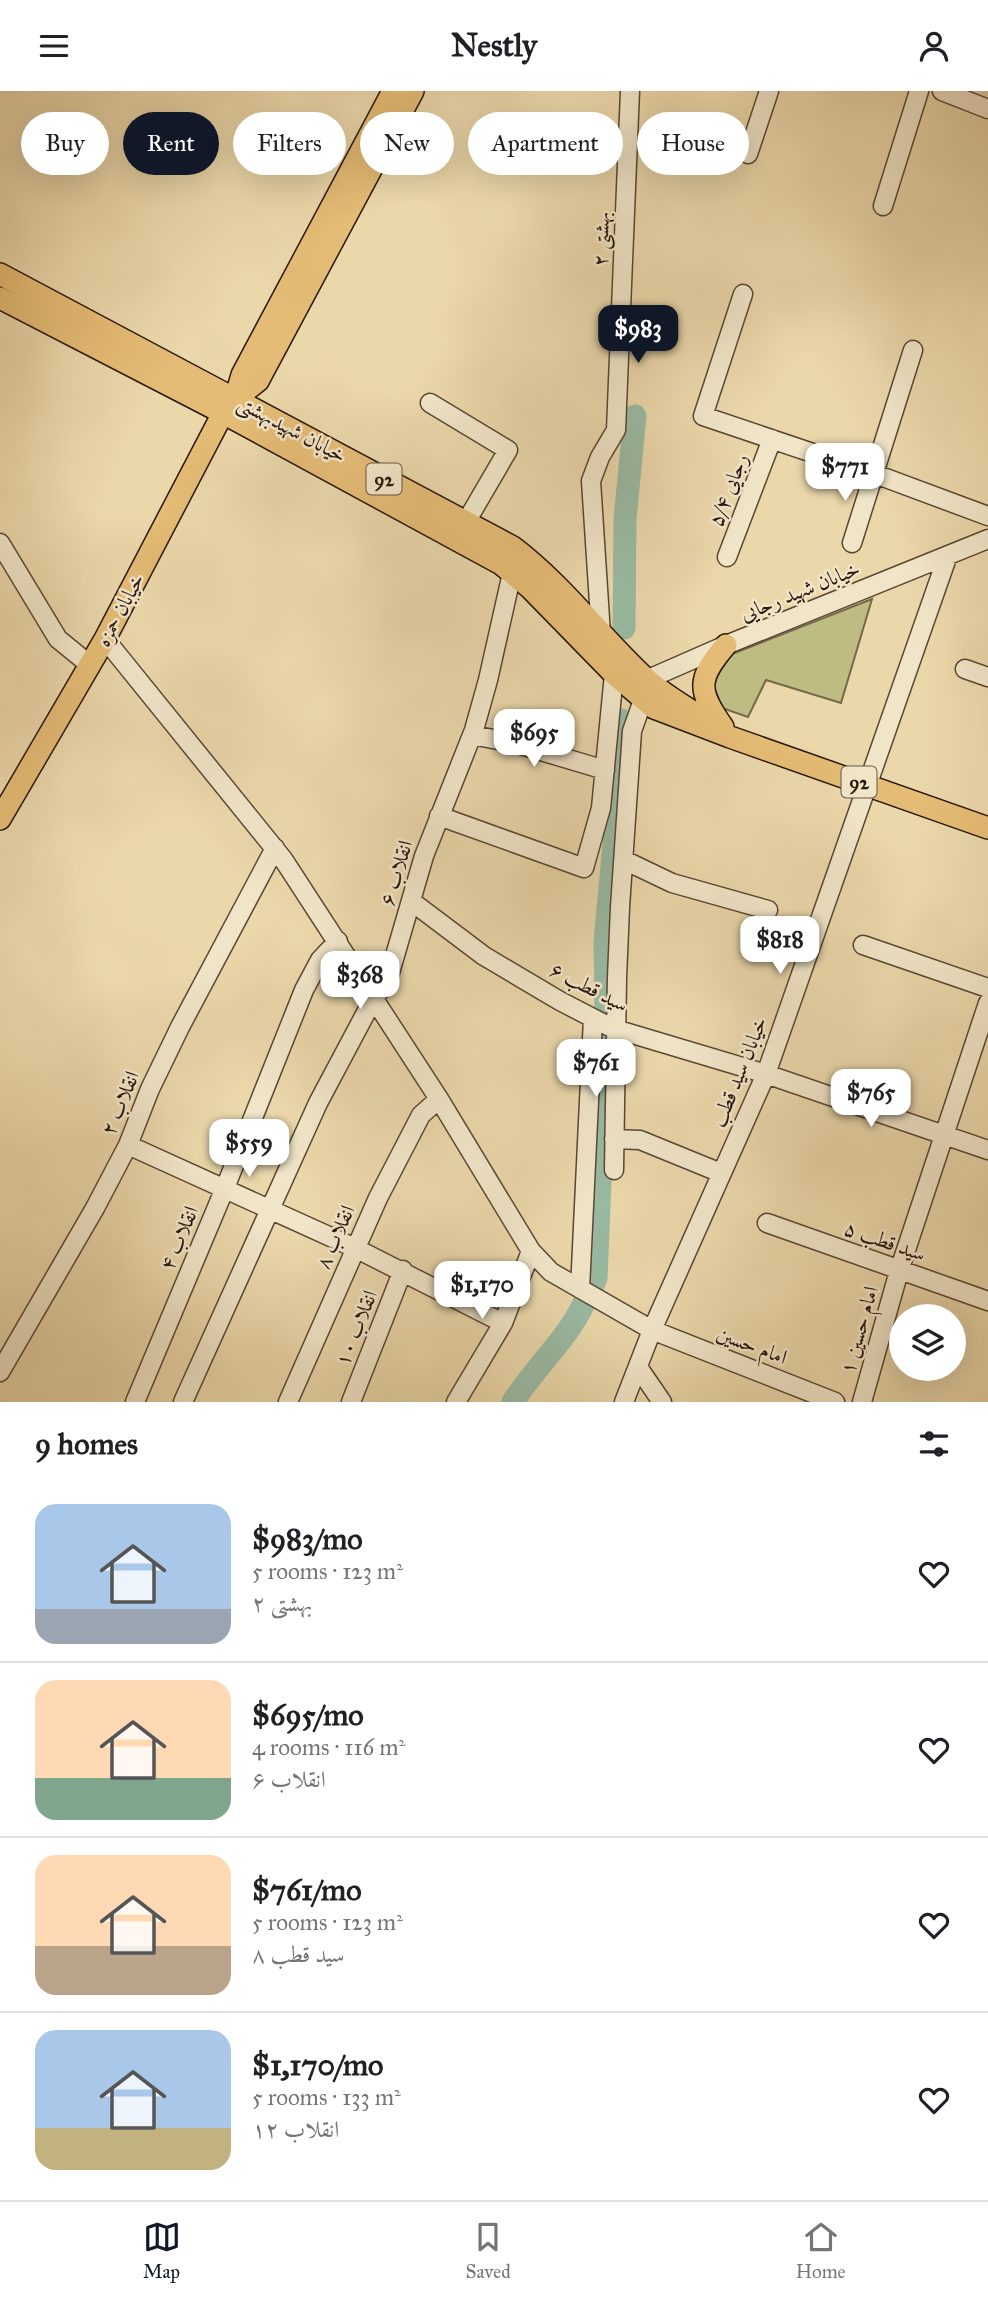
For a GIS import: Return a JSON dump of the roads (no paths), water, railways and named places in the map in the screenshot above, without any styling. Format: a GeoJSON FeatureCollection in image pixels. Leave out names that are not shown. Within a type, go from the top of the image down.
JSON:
{"type":"FeatureCollection","features":[{"type":"Feature","properties":{"kind":"main road","name":"خیابان حمزه"},"geometry":{"type":"LineString","coordinates":[[0,819],[105,639],[393,91]]}},
{"type":"Feature","properties":{"kind":"main road","name":"خیابان حمزه"},"geometry":{"type":"LineString","coordinates":[[229,406],[258,381],[413,91]]}},
{"type":"Feature","properties":{"kind":"main road","name":"خیابان شهیدبهشتی"},"geometry":{"type":"LineString","coordinates":[[0,274],[501,564],[530,588],[614,674],[641,690]]}},
{"type":"Feature","properties":{"kind":"main road","name":"خیابان شهیدبهشتی"},"geometry":{"type":"LineString","coordinates":[[0,297],[229,406],[513,547],[539,567],[601,634],[654,708],[988,828]]}},
{"type":"Feature","properties":{"kind":"main road"},"geometry":{"type":"LineString","coordinates":[[726,645],[710,663],[705,676],[704,693],[708,705],[730,737]]}},
{"type":"Feature","properties":{"kind":"street","name":"بهشتی ۲"},"geometry":{"type":"LineString","coordinates":[[601,634],[591,481],[600,457],[616,430],[630,91]]}},
{"type":"Feature","properties":{"kind":"street"},"geometry":{"type":"LineString","coordinates":[[749,151],[769,91]]}},
{"type":"Feature","properties":{"kind":"street"},"geometry":{"type":"LineString","coordinates":[[883,206],[919,91]]}},
{"type":"Feature","properties":{"kind":"street"},"geometry":{"type":"LineString","coordinates":[[942,91],[988,109]]}},
{"type":"Feature","properties":{"kind":"street"},"geometry":{"type":"LineString","coordinates":[[743,294],[703,416],[988,516]]}},
{"type":"Feature","properties":{"kind":"street"},"geometry":{"type":"LineString","coordinates":[[852,544],[913,351]]}},
{"type":"Feature","properties":{"kind":"street"},"geometry":{"type":"LineString","coordinates":[[430,403],[508,450],[466,522]]}},
{"type":"Feature","properties":{"kind":"street","name":"رجایی ۵/۴"},"geometry":{"type":"LineString","coordinates":[[727,557],[772,439]]}},
{"type":"Feature","properties":{"kind":"street","name":"خیابان شهید رجایی"},"geometry":{"type":"LineString","coordinates":[[641,690],[726,645],[988,539]]}},
{"type":"Feature","properties":{"kind":"street"},"geometry":{"type":"LineString","coordinates":[[0,543],[58,639],[90,664]]}},
{"type":"Feature","properties":{"kind":"street","name":"خیابان سید قطب"},"geometry":{"type":"LineString","coordinates":[[629,1399],[652,1330],[766,1074],[948,555]]}},
{"type":"Feature","properties":{"kind":"street","name":"انقلاب ۶"},"geometry":{"type":"LineString","coordinates":[[183,1402],[318,1103],[374,998],[389,977],[424,856],[472,735],[488,680],[512,573]]}},
{"type":"Feature","properties":{"kind":"street","name":"امام حسین"},"geometry":{"type":"LineString","coordinates":[[105,639],[275,848],[439,1099],[531,1251],[551,1272],[652,1330],[835,1402]]}},
{"type":"Feature","properties":{"kind":"street"},"geometry":{"type":"LineString","coordinates":[[965,669],[988,677]]}},
{"type":"Feature","properties":{"kind":"street"},"geometry":{"type":"LineString","coordinates":[[439,816],[584,868],[601,808],[614,674]]}},
{"type":"Feature","properties":{"kind":"street"},"geometry":{"type":"LineString","coordinates":[[614,1170],[617,978],[632,731],[641,690]]}},
{"type":"Feature","properties":{"kind":"street"},"geometry":{"type":"LineString","coordinates":[[472,735],[514,743],[605,770]]}},
{"type":"Feature","properties":{"kind":"street","name":"انقلاب ۲"},"geometry":{"type":"LineString","coordinates":[[0,1372],[128,1145],[150,1089],[180,1027],[275,848]]}},
{"type":"Feature","properties":{"kind":"street"},"geometry":{"type":"LineString","coordinates":[[624,860],[672,883],[768,910]]}},
{"type":"Feature","properties":{"kind":"street","name":"سید قطب ۶"},"geometry":{"type":"LineString","coordinates":[[411,901],[484,955],[560,1001],[616,1029],[766,1074],[988,1150]]}},
{"type":"Feature","properties":{"kind":"street","name":"انقلاب ۴"},"geometry":{"type":"LineString","coordinates":[[135,1402],[304,990],[320,960],[338,941]]}},
{"type":"Feature","properties":{"kind":"street"},"geometry":{"type":"LineString","coordinates":[[863,945],[988,988]]}},
{"type":"Feature","properties":{"kind":"street","name":"امام حسین ۱"},"geometry":{"type":"LineString","coordinates":[[862,1402],[899,1271],[988,1003]]}},
{"type":"Feature","properties":{"kind":"street"},"geometry":{"type":"LineString","coordinates":[[580,1289],[593,1018]]}},
{"type":"Feature","properties":{"kind":"street","name":"انقلاب ۸"},"geometry":{"type":"LineString","coordinates":[[288,1402],[378,1198],[421,1115],[439,1099]]}},
{"type":"Feature","properties":{"kind":"street"},"geometry":{"type":"LineString","coordinates":[[614,1139],[640,1140],[721,1173]]}},
{"type":"Feature","properties":{"kind":"street"},"geometry":{"type":"LineString","coordinates":[[128,1145],[355,1248],[503,1322]]}},
{"type":"Feature","properties":{"kind":"street","name":"سید قطب ۵"},"geometry":{"type":"LineString","coordinates":[[767,1223],[988,1301]]}},
{"type":"Feature","properties":{"kind":"street"},"geometry":{"type":"LineString","coordinates":[[456,1402],[503,1322],[531,1251]]}},
{"type":"Feature","properties":{"kind":"street","name":"انقلاب ۱۰"},"geometry":{"type":"LineString","coordinates":[[351,1402],[403,1271]]}},
{"type":"Feature","properties":{"kind":"street"},"geometry":{"type":"LineString","coordinates":[[638,1367],[662,1402]]}},
{"type":"Feature","properties":{"kind":"waterway"},"geometry":{"type":"LineString","coordinates":[[624,628],[625,519],[635,416]]}},
{"type":"Feature","properties":{"kind":"waterway"},"geometry":{"type":"LineString","coordinates":[[606,1013],[605,942],[618,801],[621,720]]}},
{"type":"Feature","properties":{"kind":"waterway"},"geometry":{"type":"LineString","coordinates":[[593,1285],[596,1278],[606,1036]]}},
{"type":"Feature","properties":{"kind":"waterway"},"geometry":{"type":"LineString","coordinates":[[513,1402],[560,1342],[584,1303]]}}]}
